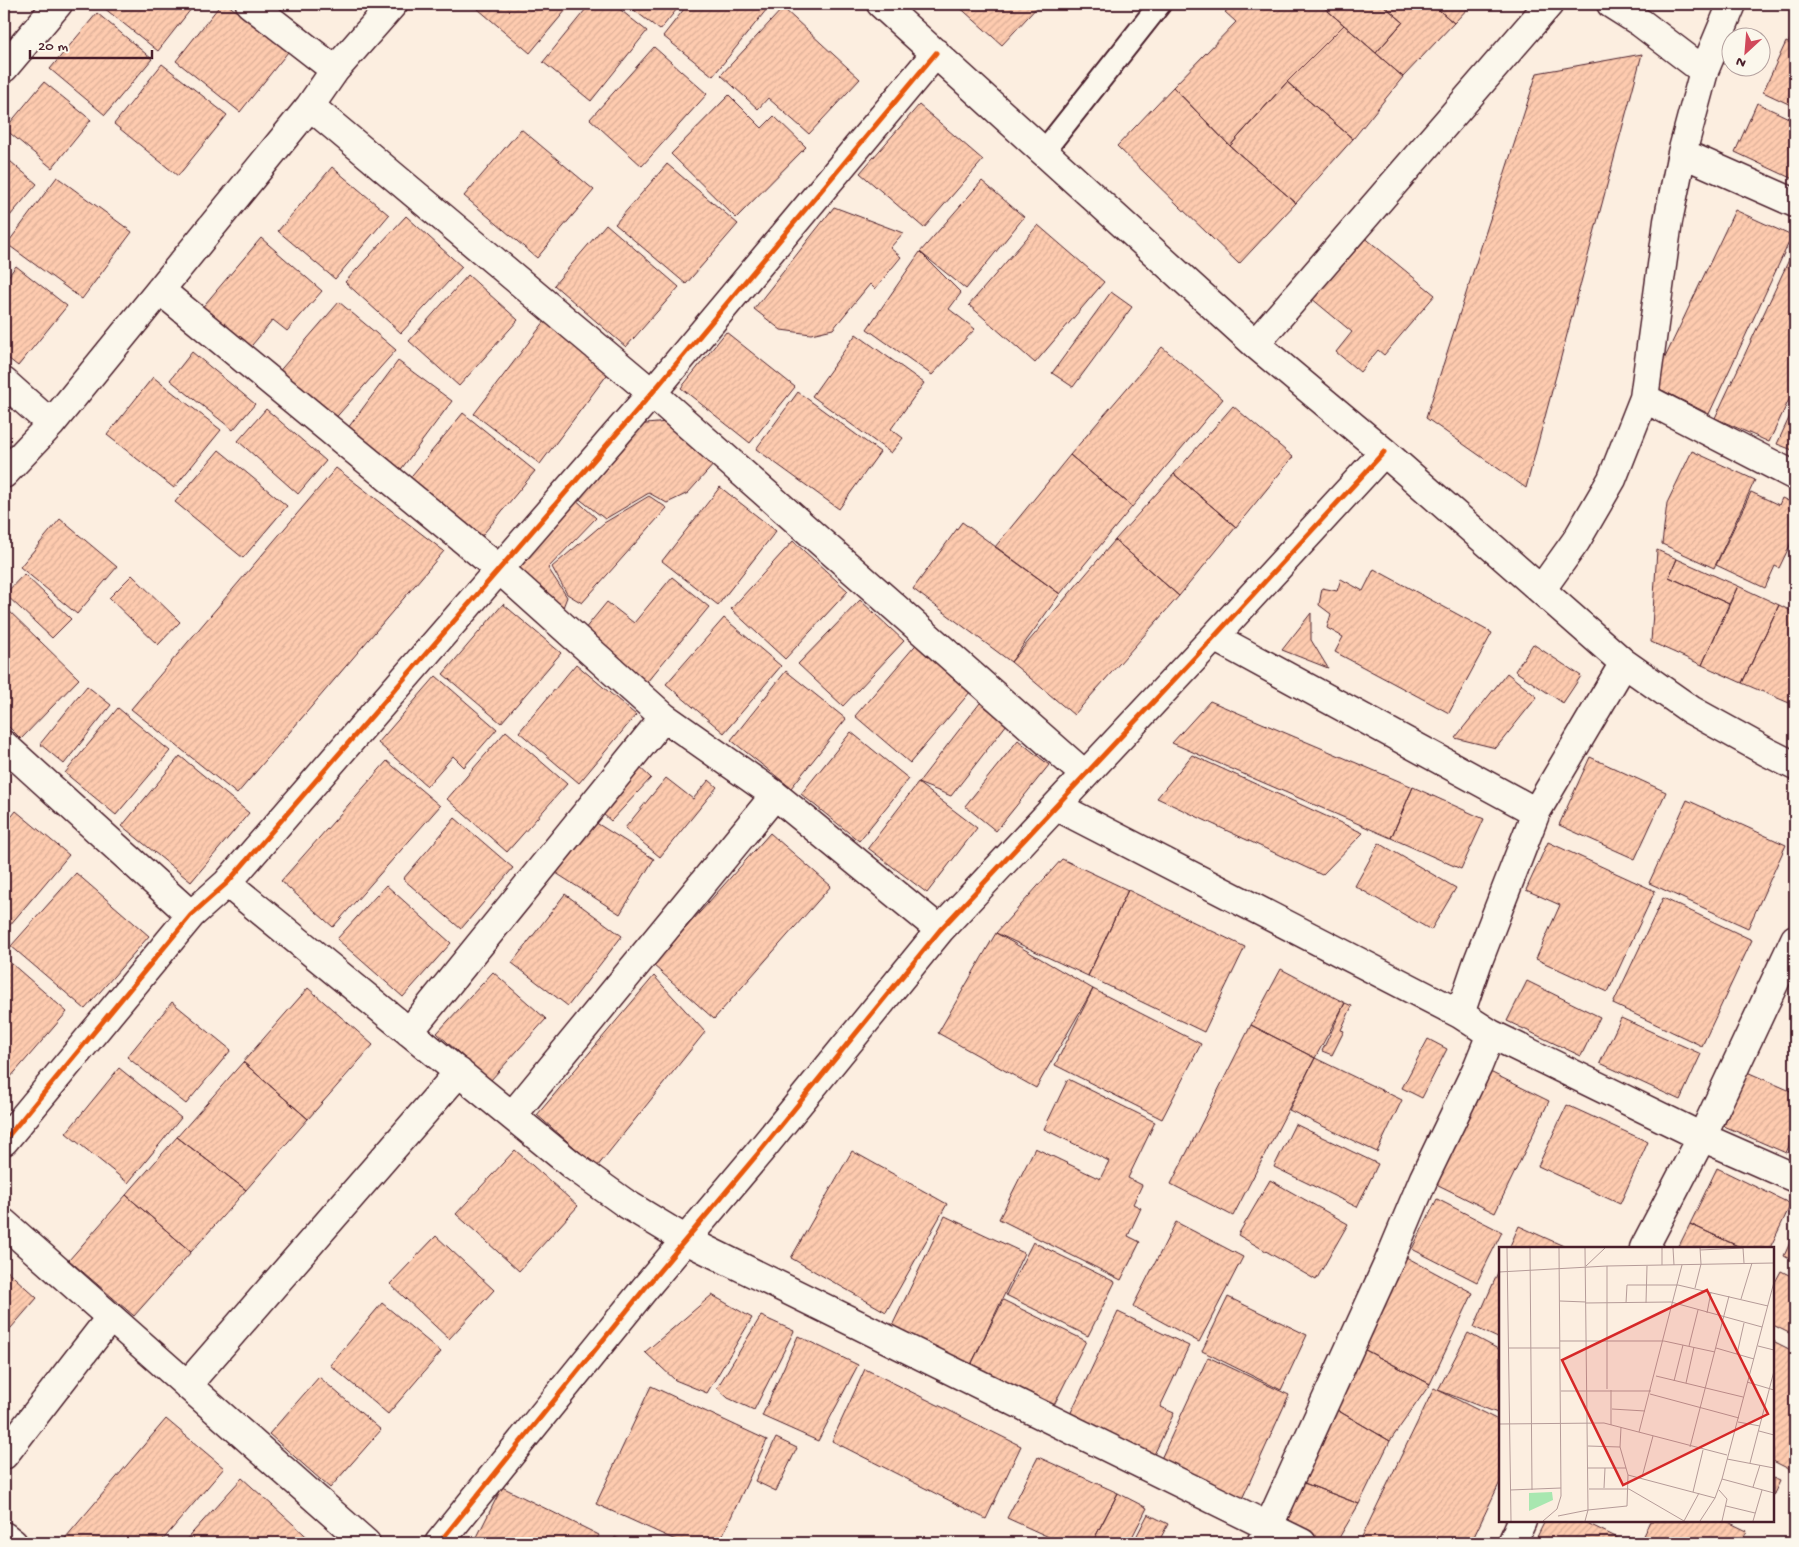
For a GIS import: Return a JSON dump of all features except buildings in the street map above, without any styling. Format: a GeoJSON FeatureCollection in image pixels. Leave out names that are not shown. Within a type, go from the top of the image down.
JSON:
{"type":"FeatureCollection","features":[{"type":"Feature","properties":{"kind":"street"},"geometry":{"type":"LineString","coordinates":[[4,68],[58,4]]}},
{"type":"Feature","properties":{"kind":"street"},"geometry":{"type":"LineString","coordinates":[[250,4],[335,70]]}},
{"type":"Feature","properties":{"kind":"street"},"geometry":{"type":"LineString","coordinates":[[4,474],[51,424],[310,106],[335,70],[393,4]]}},
{"type":"Feature","properties":{"kind":"street"},"geometry":{"type":"LineString","coordinates":[[882,4],[1255,344],[1384,452],[1624,663],[1691,710],[1795,766]]}},
{"type":"Feature","properties":{"kind":"street"},"geometry":{"type":"LineString","coordinates":[[1255,344],[1550,4]]}},
{"type":"Feature","properties":{"kind":"street"},"geometry":{"type":"LineString","coordinates":[[1611,4],[1641,23],[1704,71]]}},
{"type":"Feature","properties":{"kind":"street"},"geometry":{"type":"LineString","coordinates":[[1541,590],[1576,541],[1612,479],[1644,398],[1668,221],[1682,152],[1704,71],[1732,4]]}},
{"type":"Feature","properties":{"kind":"street"},"geometry":{"type":"LineString","coordinates":[[4,1141],[192,914],[227,883],[652,393],[936,53]]}},
{"type":"Feature","properties":{"kind":"street"},"geometry":{"type":"LineString","coordinates":[[310,106],[652,393],[1084,774]]}},
{"type":"Feature","properties":{"kind":"street"},"geometry":{"type":"LineString","coordinates":[[1682,152],[1795,203]]}},
{"type":"Feature","properties":{"kind":"street"},"geometry":{"type":"LineString","coordinates":[[160,290],[499,570],[664,717],[774,795],[940,930]]}},
{"type":"Feature","properties":{"kind":"street"},"geometry":{"type":"LineString","coordinates":[[4,382],[51,424]]}},
{"type":"Feature","properties":{"kind":"street"},"geometry":{"type":"LineString","coordinates":[[1644,398],[1795,476]]}},
{"type":"Feature","properties":{"kind":"street"},"geometry":{"type":"LineString","coordinates":[[439,1543],[646,1287],[940,930],[1384,452]]}},
{"type":"Feature","properties":{"kind":"street"},"geometry":{"type":"LineString","coordinates":[[1214,637],[1536,812]]}},
{"type":"Feature","properties":{"kind":"street"},"geometry":{"type":"LineString","coordinates":[[1460,1014],[1477,964],[1536,812],[1624,663]]}},
{"type":"Feature","properties":{"kind":"street"},"geometry":{"type":"LineString","coordinates":[[409,1032],[664,717]]}},
{"type":"Feature","properties":{"kind":"street"},"geometry":{"type":"LineString","coordinates":[[7,756],[192,914]]}},
{"type":"Feature","properties":{"kind":"street"},"geometry":{"type":"LineString","coordinates":[[512,1116],[774,795]]}},
{"type":"Feature","properties":{"kind":"street"},"geometry":{"type":"LineString","coordinates":[[1056,806],[1460,1014],[1491,1034],[1702,1137],[1795,1178]]}},
{"type":"Feature","properties":{"kind":"street"},"geometry":{"type":"LineString","coordinates":[[227,883],[572,1165],[625,1202],[686,1240],[1265,1536],[1302,1543]]}},
{"type":"Feature","properties":{"kind":"street"},"geometry":{"type":"LineString","coordinates":[[1645,1247],[1702,1137],[1795,939]]}},
{"type":"Feature","properties":{"kind":"street"},"geometry":{"type":"LineString","coordinates":[[1265,1536],[1387,1266],[1424,1178],[1478,1066],[1491,1034]]}},
{"type":"Feature","properties":{"kind":"street"},"geometry":{"type":"LineString","coordinates":[[187,1385],[458,1072]]}},
{"type":"Feature","properties":{"kind":"street"},"geometry":{"type":"LineString","coordinates":[[4,1223],[366,1543]]}},
{"type":"Feature","properties":{"kind":"street"},"geometry":{"type":"LineString","coordinates":[[4,1455],[110,1318]]}},
{"type":"Feature","properties":{"kind":"street"},"geometry":{"type":"LineString","coordinates":[[1512,1543],[1522,1522]]}},
{"type":"Feature","properties":{"kind":"street"},"geometry":{"type":"LineString","coordinates":[[4,1536],[13,1543]]}},
{"type":"Feature","properties":{"kind":"lane"},"geometry":{"type":"LineString","coordinates":[[1044,151],[1160,4]]}},
{"type":"Feature","properties":{"kind":"cycle path"},"geometry":{"type":"LineString","coordinates":[[4,1141],[191,915],[227,883],[652,393],[936,53]]}},
{"type":"Feature","properties":{"kind":"cycle path"},"geometry":{"type":"LineString","coordinates":[[439,1543],[646,1287],[761,1150],[940,930],[1384,452]]}}]}
